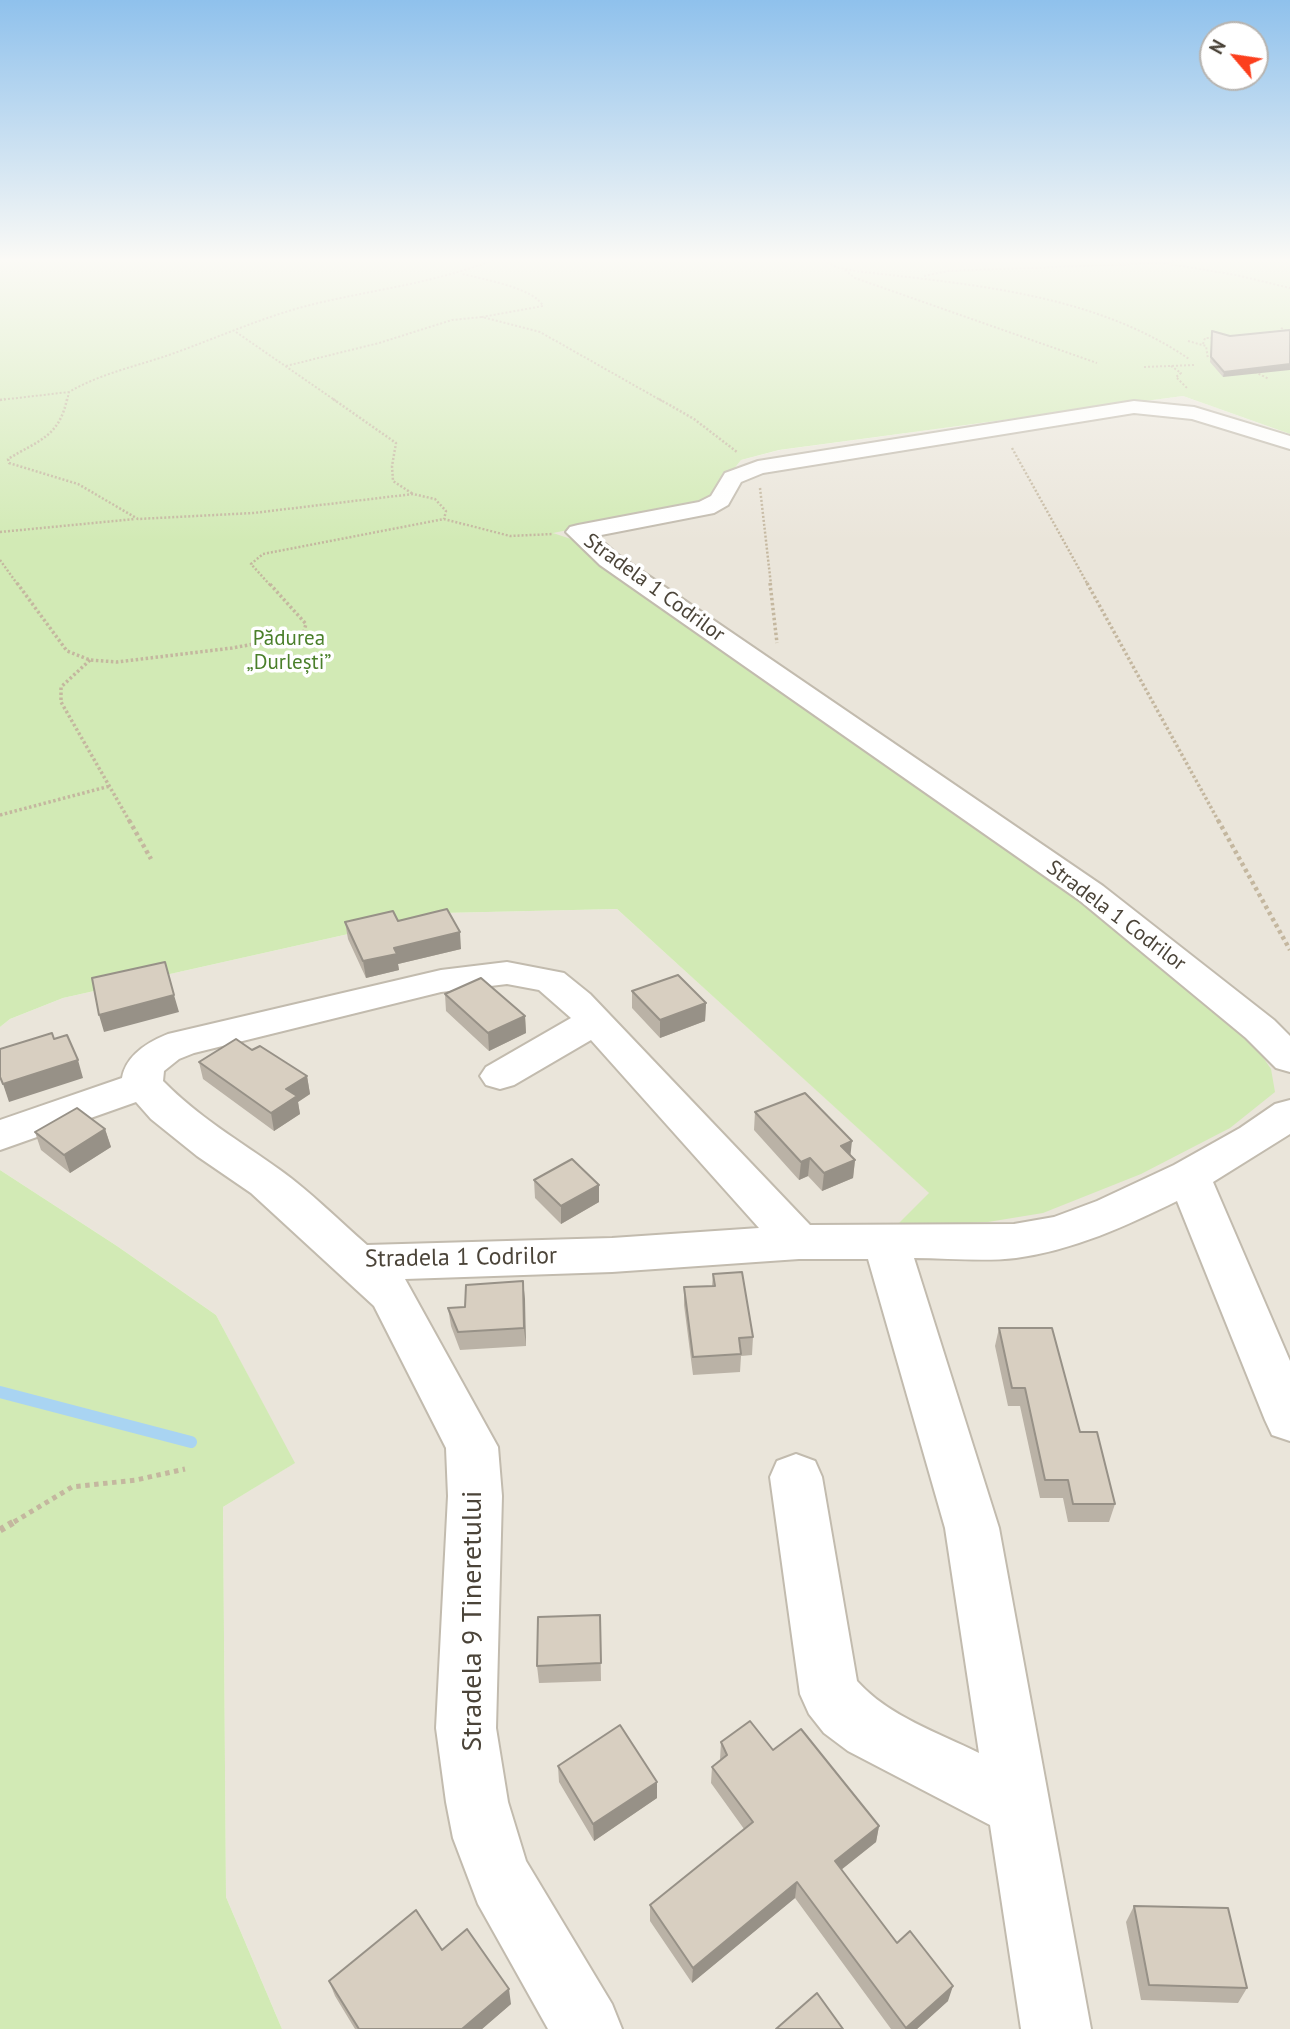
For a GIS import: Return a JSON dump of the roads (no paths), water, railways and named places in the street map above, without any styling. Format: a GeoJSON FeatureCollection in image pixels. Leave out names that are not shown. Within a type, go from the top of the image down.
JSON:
{"type":"FeatureCollection","features":[{"type":"Feature","properties":{"kind":"street","name":"Stradela 1 Codrilor"},"geometry":{"type":"LineString","coordinates":[[1290,443],[1194,413],[1146,407],[758,467],[733,478],[720,500],[706,508],[578,532],[609,560],[1091,892],[1260,1029],[1290,1059]]}},
{"type":"Feature","properties":{"kind":"street"},"geometry":{"type":"LineString","coordinates":[[0,1135],[143,1085],[142,1074],[150,1062],[166,1050],[183,1043],[441,981],[506,973],[540,977],[561,987],[595,1021],[799,1242]]}},
{"type":"Feature","properties":{"kind":"street"},"geometry":{"type":"LineString","coordinates":[[500,1076],[595,1021]]}},
{"type":"Feature","properties":{"kind":"street","name":"Stradela 1 Codrilor"},"geometry":{"type":"LineString","coordinates":[[143,1085],[166,1109],[212,1146],[266,1182],[357,1263],[598,1255],[799,1242],[1014,1241],[1058,1233],[1113,1213],[1189,1176],[1255,1138],[1290,1114]]}},
{"type":"Feature","properties":{"kind":"street"},"geometry":{"type":"LineString","coordinates":[[1189,1176],[1290,1420]]}},
{"type":"Feature","properties":{"kind":"street"},"geometry":{"type":"LineString","coordinates":[[886,1241],[972,1528],[1056,2029]]}},
{"type":"Feature","properties":{"kind":"street","name":"Stradela 9 Tineretului"},"geometry":{"type":"LineString","coordinates":[[357,1263],[391,1294],[472,1447],[475,1496],[466,1728],[477,1802],[485,1838],[501,1881],[587,2029]]}},
{"type":"Feature","properties":{"kind":"street"},"geometry":{"type":"LineString","coordinates":[[796,1477],[830,1693],[845,1712],[869,1730],[1019,1805]]}},
{"type":"Feature","properties":{"kind":"waterway"},"geometry":{"type":"LineString","coordinates":[[0,1392],[191,1442]]}},
{"type":"Feature","properties":{"kind":"park label","name":"Pădurea „Durlești”"},"geometry":{"type":"Point","coordinates":[289,651]}}]}
